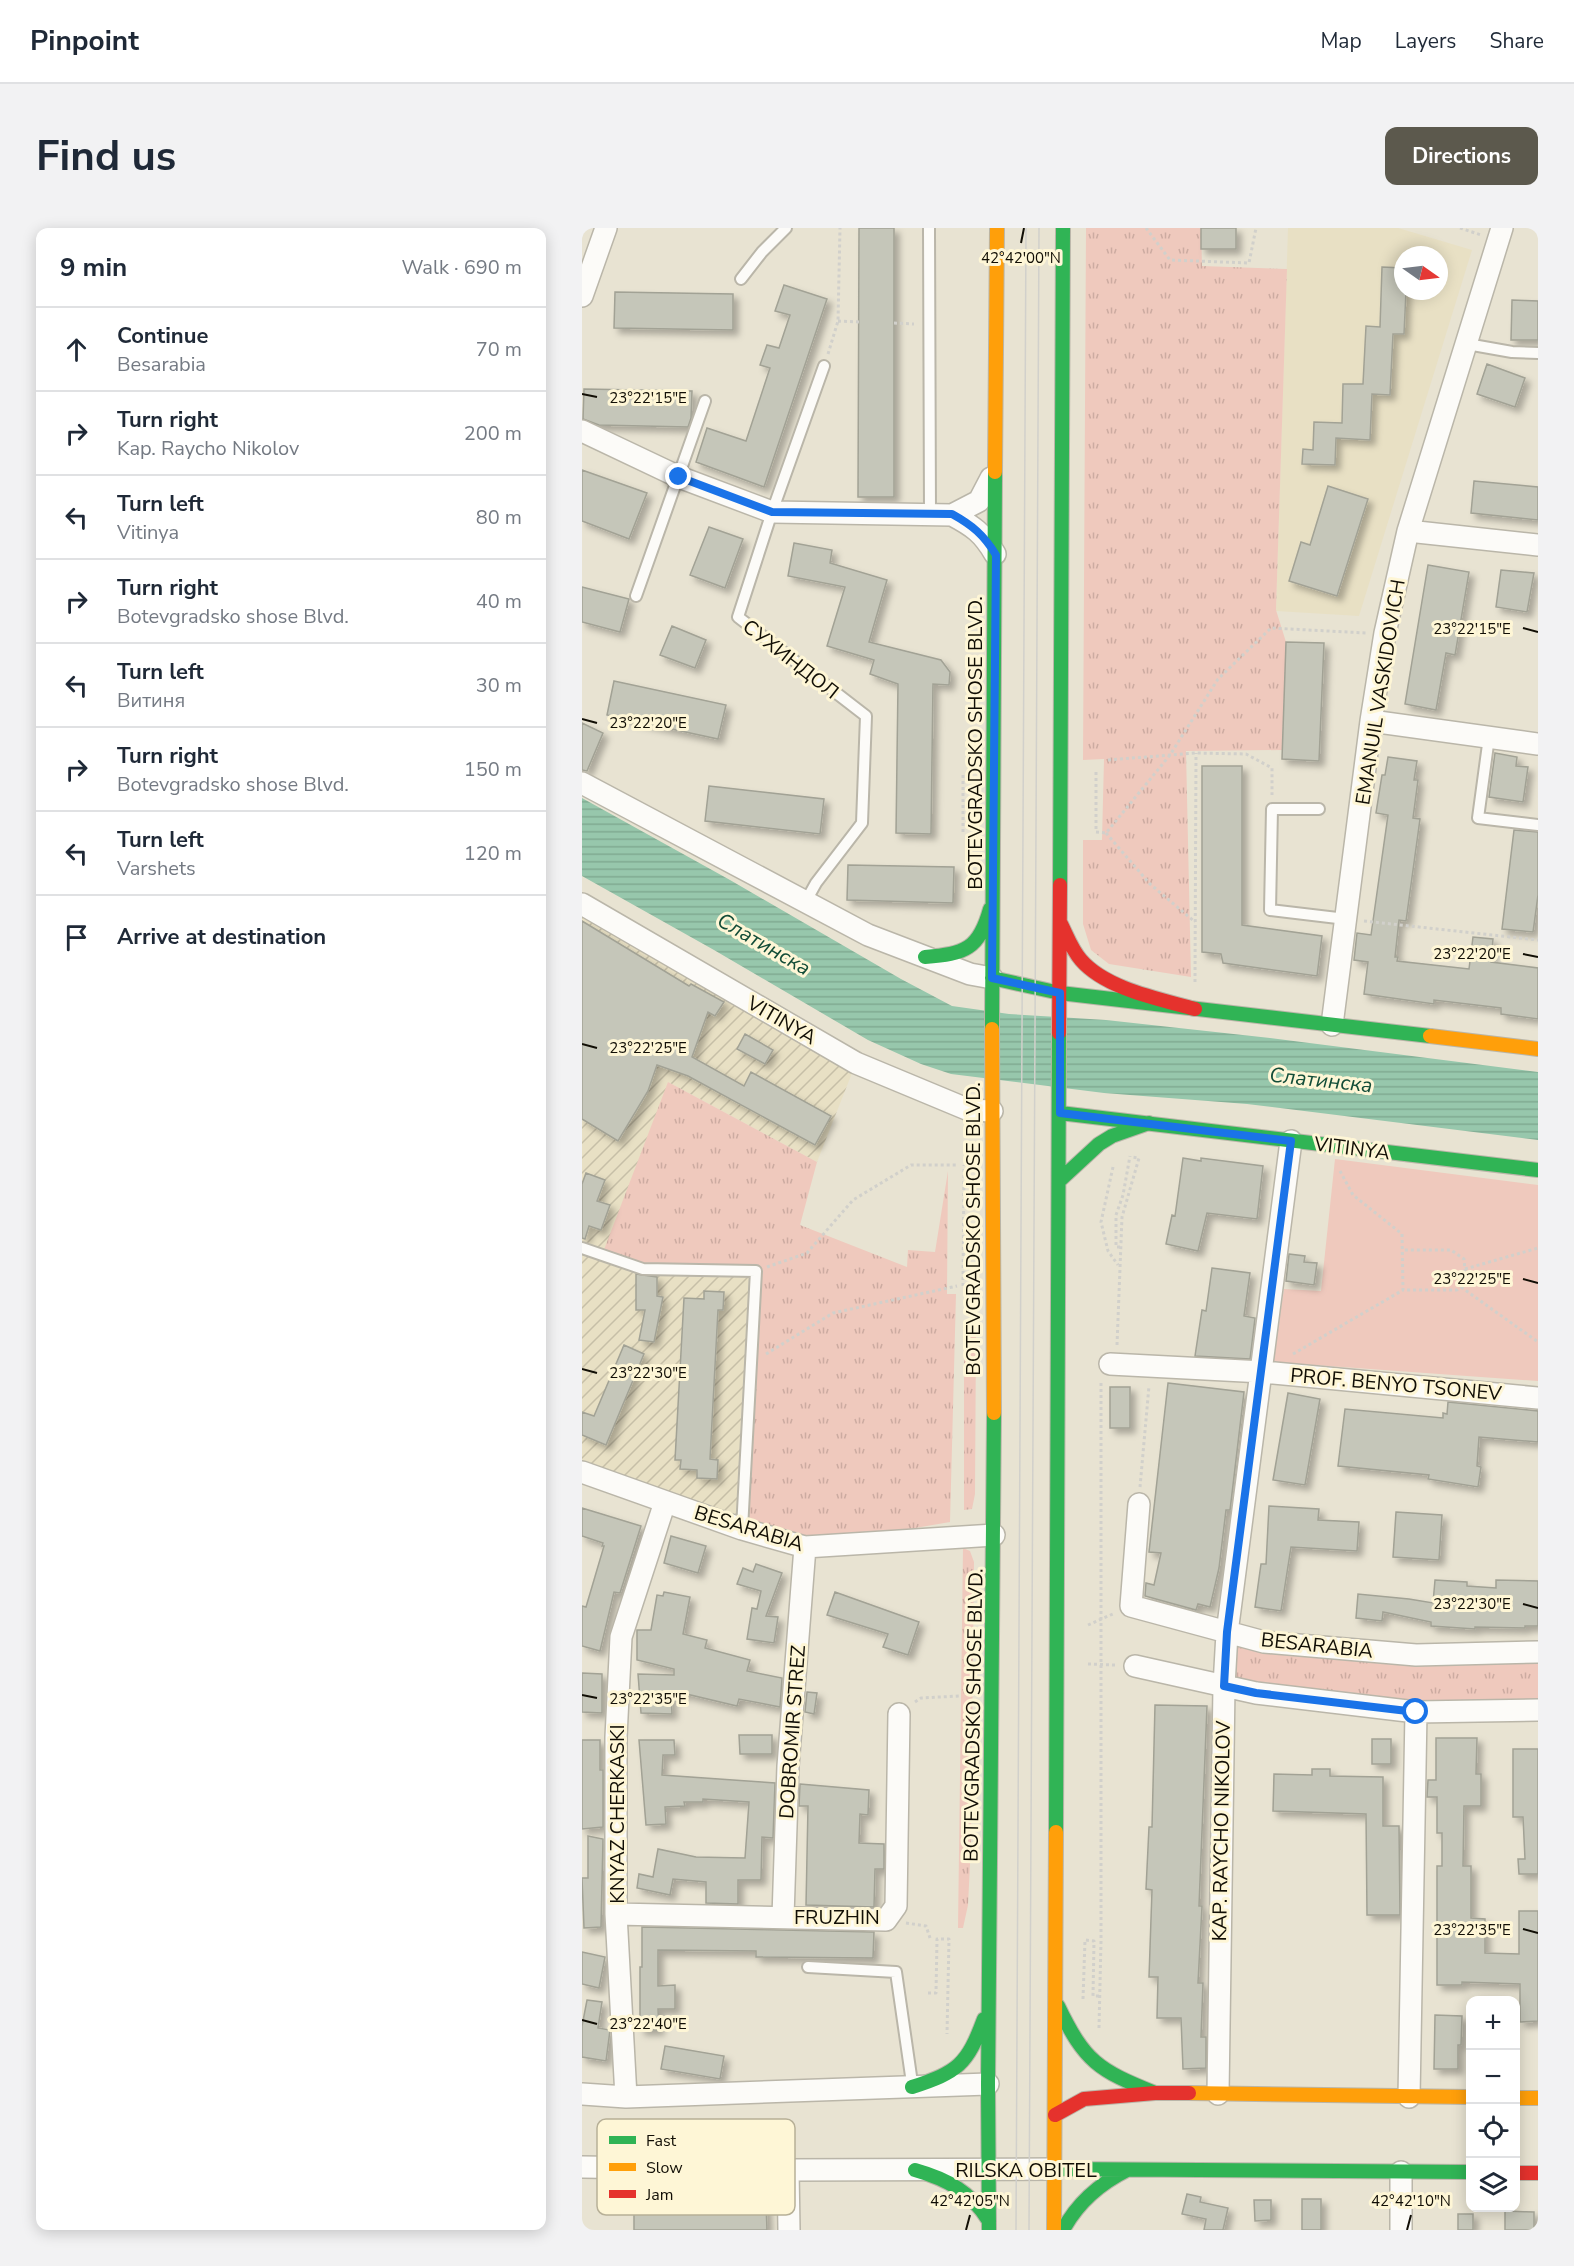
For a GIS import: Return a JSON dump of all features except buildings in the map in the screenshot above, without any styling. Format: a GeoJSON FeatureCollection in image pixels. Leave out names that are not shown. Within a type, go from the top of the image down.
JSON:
{"type":"FeatureCollection","features":[{"type":"Feature","properties":{"kind":"main road","name":"BOTEVGRADSKO SHOSE BLVD."},"geometry":{"type":"LineString","coordinates":[[989,2225],[988,2084],[994,1535],[992,978],[997,228]]}},
{"type":"Feature","properties":{"kind":"main road"},"geometry":{"type":"LineString","coordinates":[[1054,2230],[1063,228]]}},
{"type":"Feature","properties":{"kind":"main road"},"geometry":{"type":"LineString","coordinates":[[926,957],[957,955],[972,945],[981,937],[993,899]]}},
{"type":"Feature","properties":{"kind":"main road"},"geometry":{"type":"LineString","coordinates":[[1060,923],[1074,950],[1090,968],[1108,979],[1195,1009]]}},
{"type":"Feature","properties":{"kind":"main road"},"geometry":{"type":"LineString","coordinates":[[992,978],[1060,993],[1538,1049]]}},
{"type":"Feature","properties":{"kind":"main road","name":"VITINYA"},"geometry":{"type":"LineString","coordinates":[[1060,1113],[1538,1170]]}},
{"type":"Feature","properties":{"kind":"main road"},"geometry":{"type":"LineString","coordinates":[[1060,1180],[1099,1144],[1112,1136],[1149,1123]]}},
{"type":"Feature","properties":{"kind":"main road"},"geometry":{"type":"LineString","coordinates":[[1056,2001],[1077,2043],[1094,2062],[1112,2075],[1155,2093]]}},
{"type":"Feature","properties":{"kind":"main road"},"geometry":{"type":"LineString","coordinates":[[912,2087],[945,2077],[962,2064],[975,2045],[990,2004]]}},
{"type":"Feature","properties":{"kind":"main road"},"geometry":{"type":"LineString","coordinates":[[1055,2115],[1084,2099],[1155,2093],[1466,2097]]}},
{"type":"Feature","properties":{"kind":"main road"},"geometry":{"type":"LineString","coordinates":[[1520,2098],[1538,2098]]}},
{"type":"Feature","properties":{"kind":"main road","name":"RILSKA OBITEL"},"geometry":{"type":"LineString","coordinates":[[1053,2169],[1466,2172]]}},
{"type":"Feature","properties":{"kind":"main road"},"geometry":{"type":"LineString","coordinates":[[915,2170],[938,2176],[970,2196],[982,2207],[989,2225]]}},
{"type":"Feature","properties":{"kind":"main road"},"geometry":{"type":"LineString","coordinates":[[1063,2230],[1077,2206],[1091,2190],[1127,2170]]}},
{"type":"Feature","properties":{"kind":"main road"},"geometry":{"type":"LineString","coordinates":[[1520,2173],[1538,2173]]}},
{"type":"Feature","properties":{"kind":"street"},"geometry":{"type":"LineString","coordinates":[[582,296],[606,228]]}},
{"type":"Feature","properties":{"kind":"street","name":"EMANUIL VASKIDOVICH"},"geometry":{"type":"LineString","coordinates":[[1332,1025],[1371,721],[1385,633],[1408,531],[1502,228]]}},
{"type":"Feature","properties":{"kind":"street"},"geometry":{"type":"LineString","coordinates":[[582,431],[679,477],[772,512],[952,514],[984,536],[996,555]]}},
{"type":"Feature","properties":{"kind":"street"},"geometry":{"type":"LineString","coordinates":[[952,514],[979,501],[996,466]]}},
{"type":"Feature","properties":{"kind":"street"},"geometry":{"type":"LineString","coordinates":[[1408,531],[1538,545]]}},
{"type":"Feature","properties":{"kind":"street"},"geometry":{"type":"LineString","coordinates":[[1371,721],[1538,744]]}},
{"type":"Feature","properties":{"kind":"street"},"geometry":{"type":"LineString","coordinates":[[582,783],[868,935],[970,974],[992,978]]}},
{"type":"Feature","properties":{"kind":"street","name":"VITINYA"},"geometry":{"type":"LineString","coordinates":[[582,904],[856,1064],[969,1110],[992,1111]]}},
{"type":"Feature","properties":{"kind":"street","name":"KAP. RAYCHO NIKOLOV"},"geometry":{"type":"LineString","coordinates":[[1218,2094],[1224,1686],[1227,1632],[1263,1372],[1291,1141]]}},
{"type":"Feature","properties":{"kind":"street","name":"PROF. BENYO TSONEV"},"geometry":{"type":"LineString","coordinates":[[1110,1364],[1263,1372],[1538,1398]]}},
{"type":"Feature","properties":{"kind":"street","name":"BESARABIA"},"geometry":{"type":"LineString","coordinates":[[582,1472],[742,1529],[805,1548],[994,1535]]}},
{"type":"Feature","properties":{"kind":"street","name":"KNYAZ CHERKASKI"},"geometry":{"type":"LineString","coordinates":[[627,2097],[616,1914],[616,1737],[621,1637],[665,1502]]}},
{"type":"Feature","properties":{"kind":"street"},"geometry":{"type":"LineString","coordinates":[[1131,1606],[1139,1504]]}},
{"type":"Feature","properties":{"kind":"street","name":"DOBROMIR STREZ"},"geometry":{"type":"LineString","coordinates":[[783,1917],[788,1766],[805,1548]]}},
{"type":"Feature","properties":{"kind":"street","name":"BESARABIA"},"geometry":{"type":"LineString","coordinates":[[1131,1606],[1264,1641],[1416,1655],[1538,1653]]}},
{"type":"Feature","properties":{"kind":"street"},"geometry":{"type":"LineString","coordinates":[[1135,1666],[1256,1693],[1416,1712],[1538,1710]]}},
{"type":"Feature","properties":{"kind":"street"},"geometry":{"type":"LineString","coordinates":[[1409,2097],[1416,1712]]}},
{"type":"Feature","properties":{"kind":"street","name":"FRUZHIN"},"geometry":{"type":"LineString","coordinates":[[616,1914],[886,1920],[896,1906],[899,1714]]}},
{"type":"Feature","properties":{"kind":"street"},"geometry":{"type":"LineString","coordinates":[[582,2094],[627,2097],[988,2084]]}},
{"type":"Feature","properties":{"kind":"street","name":"RILSKA OBITEL"},"geometry":{"type":"LineString","coordinates":[[582,2168],[597,2168]]}},
{"type":"Feature","properties":{"kind":"street","name":"RILSKA OBITEL"},"geometry":{"type":"LineString","coordinates":[[795,2170],[1053,2169]]}},
{"type":"Feature","properties":{"kind":"street"},"geometry":{"type":"LineString","coordinates":[[1401,2172],[1401,2230]]}},
{"type":"Feature","properties":{"kind":"lane"},"geometry":{"type":"LineString","coordinates":[[741,279],[762,252],[786,228]]}},
{"type":"Feature","properties":{"kind":"lane"},"geometry":{"type":"LineString","coordinates":[[929,228],[930,513]]}},
{"type":"Feature","properties":{"kind":"lane"},"geometry":{"type":"LineString","coordinates":[[1467,344],[1512,352],[1538,353]]}},
{"type":"Feature","properties":{"kind":"lane","name":"СУХИНДОЛ"},"geometry":{"type":"LineString","coordinates":[[806,901],[862,823],[866,716],[738,617],[772,512],[824,366]]}},
{"type":"Feature","properties":{"kind":"lane"},"geometry":{"type":"LineString","coordinates":[[636,596],[705,401]]}},
{"type":"Feature","properties":{"kind":"lane"},"geometry":{"type":"LineString","coordinates":[[1489,737],[1478,818],[1538,825]]}},
{"type":"Feature","properties":{"kind":"lane"},"geometry":{"type":"LineString","coordinates":[[1319,809],[1272,809],[1270,910],[1346,920]]}},
{"type":"Feature","properties":{"kind":"lane"},"geometry":{"type":"LineString","coordinates":[[582,1248],[643,1269],[756,1271],[742,1529]]}},
{"type":"Feature","properties":{"kind":"lane"},"geometry":{"type":"LineString","coordinates":[[808,1967],[896,1972],[912,2071],[912,2087]]}},
{"type":"Feature","properties":{"kind":"path"},"geometry":{"type":"LineString","coordinates":[[824,366],[838,321],[840,228]]}},
{"type":"Feature","properties":{"kind":"path"},"geometry":{"type":"LineString","coordinates":[[1146,228],[1170,260],[1250,263],[1256,228]]}},
{"type":"Feature","properties":{"kind":"path"},"geometry":{"type":"LineString","coordinates":[[838,321],[859,322]]}},
{"type":"Feature","properties":{"kind":"path"},"geometry":{"type":"LineString","coordinates":[[894,323],[914,324]]}},
{"type":"Feature","properties":{"kind":"path"},"geometry":{"type":"LineString","coordinates":[[1106,833],[1170,755],[1218,679],[1271,628],[1385,633]]}},
{"type":"Feature","properties":{"kind":"path"},"geometry":{"type":"LineString","coordinates":[[1195,1009],[1196,753]]}},
{"type":"Feature","properties":{"kind":"path"},"geometry":{"type":"LineString","coordinates":[[1108,760],[1196,753],[1246,754],[1272,768],[1272,809]]}},
{"type":"Feature","properties":{"kind":"path"},"geometry":{"type":"LineString","coordinates":[[963,772],[963,832]]}},
{"type":"Feature","properties":{"kind":"path"},"geometry":{"type":"LineString","coordinates":[[1096,772],[1096,832],[1106,833],[1150,884],[1195,922]]}},
{"type":"Feature","properties":{"kind":"path"},"geometry":{"type":"LineString","coordinates":[[1346,920],[1538,940]]}},
{"type":"Feature","properties":{"kind":"path"},"geometry":{"type":"LineString","coordinates":[[1336,1146],[1336,1159],[1343,1179],[1353,1195],[1402,1234],[1403,1290]]}},
{"type":"Feature","properties":{"kind":"path"},"geometry":{"type":"LineString","coordinates":[[1099,2037],[1101,1379],[1117,1350],[1122,1217],[1139,1158],[1130,1156],[1130,1149]]}},
{"type":"Feature","properties":{"kind":"path"},"geometry":{"type":"LineString","coordinates":[[1120,1247],[1116,1247],[1116,1215],[1123,1194],[1129,1160]]}},
{"type":"Feature","properties":{"kind":"path"},"geometry":{"type":"LineString","coordinates":[[1113,1163],[1101,1222],[1108,1251],[1119,1267]]}},
{"type":"Feature","properties":{"kind":"path"},"geometry":{"type":"LineString","coordinates":[[756,1271],[807,1253],[853,1200],[911,1165],[957,1165]]}},
{"type":"Feature","properties":{"kind":"path"},"geometry":{"type":"LineString","coordinates":[[963,1286],[964,1165]]}},
{"type":"Feature","properties":{"kind":"path"},"geometry":{"type":"LineString","coordinates":[[1465,1269],[1538,1248]]}},
{"type":"Feature","properties":{"kind":"path"},"geometry":{"type":"LineString","coordinates":[[1293,1354],[1403,1290],[1457,1290],[1466,1282],[1464,1259],[1451,1250],[1403,1250]]}},
{"type":"Feature","properties":{"kind":"path"},"geometry":{"type":"LineString","coordinates":[[750,1364],[833,1313],[957,1286]]}},
{"type":"Feature","properties":{"kind":"path"},"geometry":{"type":"LineString","coordinates":[[1461,1287],[1538,1342]]}},
{"type":"Feature","properties":{"kind":"path"},"geometry":{"type":"LineString","coordinates":[[1139,1504],[1151,1366]]}},
{"type":"Feature","properties":{"kind":"path"},"geometry":{"type":"LineString","coordinates":[[1088,1625],[1131,1606]]}},
{"type":"Feature","properties":{"kind":"path"},"geometry":{"type":"LineString","coordinates":[[1088,1664],[1108,1665]]}},
{"type":"Feature","properties":{"kind":"path"},"geometry":{"type":"LineString","coordinates":[[899,1714],[921,1698],[959,1696]]}},
{"type":"Feature","properties":{"kind":"path"},"geometry":{"type":"LineString","coordinates":[[886,1920],[927,1926],[930,1938]]}},
{"type":"Feature","properties":{"kind":"path"},"geometry":{"type":"LineString","coordinates":[[928,1993],[936,1993],[937,1939],[949,1939],[947,2034]]}},
{"type":"Feature","properties":{"kind":"path"},"geometry":{"type":"LineString","coordinates":[[1083,1996],[1084,1940],[1094,1941],[1093,1996],[1100,1996]]}},
{"type":"Feature","properties":{"kind":"shaded area"},"geometry":{"type":"Polygon","coordinates":[[[1288,228],[1398,228],[1472,250],[1359,616],[1276,611],[1288,228]]]}},
{"type":"Feature","properties":{"kind":"shaded area"},"geometry":{"type":"Polygon","coordinates":[[[582,904],[856,1063],[817,1162],[668,1082],[756,1271],[742,1529],[582,1472],[582,904]]]}},
{"type":"Feature","properties":{"kind":"green space"},"geometry":{"type":"Polygon","coordinates":[[[1086,228],[1201,228],[1202,266],[1287,269],[1276,610],[1286,642],[1282,750],[1186,751],[1191,977],[1109,964],[1091,950],[1083,924],[1083,840],[1102,840],[1104,759],[1083,760],[1086,228]]]}},
{"type":"Feature","properties":{"kind":"green space"},"geometry":{"type":"Polygon","coordinates":[[[668,1082],[817,1162],[800,1225],[907,1267],[908,1250],[935,1252],[948,1171],[947,1294],[956,1294],[950,1522],[805,1547],[742,1529],[755,1271],[643,1269],[602,1255],[668,1082]]]}},
{"type":"Feature","properties":{"kind":"green space"},"geometry":{"type":"Polygon","coordinates":[[[1335,1159],[1538,1185],[1538,1381],[1273,1362],[1284,1289],[1321,1291],[1335,1159]]]}},
{"type":"Feature","properties":{"kind":"green space"},"geometry":{"type":"Polygon","coordinates":[[[976,1332],[975,1494],[972,1509],[964,1510],[964,1334],[976,1332]]]}},
{"type":"Feature","properties":{"kind":"green space"},"geometry":{"type":"Polygon","coordinates":[[[963,1548],[970,1551],[974,1562],[971,1844],[968,1905],[963,1928],[958,1928],[963,1548]]]}},
{"type":"Feature","properties":{"kind":"green space"},"geometry":{"type":"Polygon","coordinates":[[[1227,1633],[1538,1652],[1538,1710],[1416,1712],[1224,1686],[1227,1633]]]}},
{"type":"Feature","properties":{"kind":"water","name":"Слатинска"},"geometry":{"type":"Polygon","coordinates":[[[582,798],[952,1006],[1009,1014],[1106,1020],[1270,1038],[1538,1072],[1538,1140],[1247,1104],[1104,1093],[951,1074],[921,1064],[868,1040],[582,876],[582,798]]]}},
{"type":"Feature","properties":{"kind":"tram line"},"geometry":{"type":"LineString","coordinates":[[1016,2230],[1026,228]]}},
{"type":"Feature","properties":{"kind":"tram line"},"geometry":{"type":"LineString","coordinates":[[1029,2230],[1039,228]]}},
{"type":"Feature","properties":{"kind":"traffic: fast"},"geometry":{"type":"LineString","coordinates":[[1060,885],[1063,228]]}},
{"type":"Feature","properties":{"kind":"traffic: fast"},"geometry":{"type":"LineString","coordinates":[[992,1029],[995,472]]}},
{"type":"Feature","properties":{"kind":"traffic: fast"},"geometry":{"type":"LineString","coordinates":[[925,957],[950,954],[968,947],[981,933],[990,909]]}},
{"type":"Feature","properties":{"kind":"traffic: fast"},"geometry":{"type":"LineString","coordinates":[[992,978],[1060,993],[1430,1036]]}},
{"type":"Feature","properties":{"kind":"traffic: fast"},"geometry":{"type":"LineString","coordinates":[[1056,1832],[1059,1033]]}},
{"type":"Feature","properties":{"kind":"traffic: fast"},"geometry":{"type":"LineString","coordinates":[[1060,1113],[1538,1170]]}},
{"type":"Feature","properties":{"kind":"traffic: fast"},"geometry":{"type":"LineString","coordinates":[[1060,1180],[1099,1144],[1112,1136],[1149,1123]]}},
{"type":"Feature","properties":{"kind":"traffic: fast"},"geometry":{"type":"LineString","coordinates":[[989,2230],[988,2084],[994,1413]]}},
{"type":"Feature","properties":{"kind":"traffic: fast"},"geometry":{"type":"LineString","coordinates":[[1058,2006],[1077,2040],[1095,2062],[1120,2078],[1155,2093]]}},
{"type":"Feature","properties":{"kind":"traffic: fast"},"geometry":{"type":"LineString","coordinates":[[912,2087],[940,2077],[959,2065],[972,2047],[984,2019]]}},
{"type":"Feature","properties":{"kind":"traffic: fast"},"geometry":{"type":"LineString","coordinates":[[1054,2169],[1466,2172]]}},
{"type":"Feature","properties":{"kind":"traffic: fast"},"geometry":{"type":"LineString","coordinates":[[915,2170],[948,2182],[966,2194],[989,2221]]}},
{"type":"Feature","properties":{"kind":"traffic: fast"},"geometry":{"type":"LineString","coordinates":[[1063,2230],[1082,2202],[1107,2181],[1127,2170]]}},
{"type":"Feature","properties":{"kind":"traffic: slow"},"geometry":{"type":"LineString","coordinates":[[995,472],[997,228]]}},
{"type":"Feature","properties":{"kind":"traffic: slow"},"geometry":{"type":"LineString","coordinates":[[992,1029],[994,1413]]}},
{"type":"Feature","properties":{"kind":"traffic: slow"},"geometry":{"type":"LineString","coordinates":[[1430,1036],[1538,1049]]}},
{"type":"Feature","properties":{"kind":"traffic: slow"},"geometry":{"type":"LineString","coordinates":[[1054,2230],[1056,1832]]}},
{"type":"Feature","properties":{"kind":"traffic: slow"},"geometry":{"type":"LineString","coordinates":[[1189,2093],[1466,2097]]}},
{"type":"Feature","properties":{"kind":"traffic: slow"},"geometry":{"type":"LineString","coordinates":[[1520,2098],[1538,2098]]}},
{"type":"Feature","properties":{"kind":"traffic: jam"},"geometry":{"type":"LineString","coordinates":[[1059,1033],[1060,885]]}},
{"type":"Feature","properties":{"kind":"traffic: jam"},"geometry":{"type":"LineString","coordinates":[[1061,924],[1081,960],[1104,978],[1134,992],[1195,1009]]}},
{"type":"Feature","properties":{"kind":"traffic: jam"},"geometry":{"type":"LineString","coordinates":[[1055,2115],[1084,2099],[1155,2093],[1189,2093]]}},
{"type":"Feature","properties":{"kind":"traffic: jam"},"geometry":{"type":"LineString","coordinates":[[1520,2173],[1538,2173]]}},
{"type":"Feature","properties":{"kind":"route"},"geometry":{"type":"LineString","coordinates":[[679,477],[772,512],[952,514],[984,536],[996,555],[992,978],[1060,993],[1060,1113],[1291,1141],[1263,1372],[1227,1632],[1224,1686],[1256,1693],[1416,1712]]}}]}
